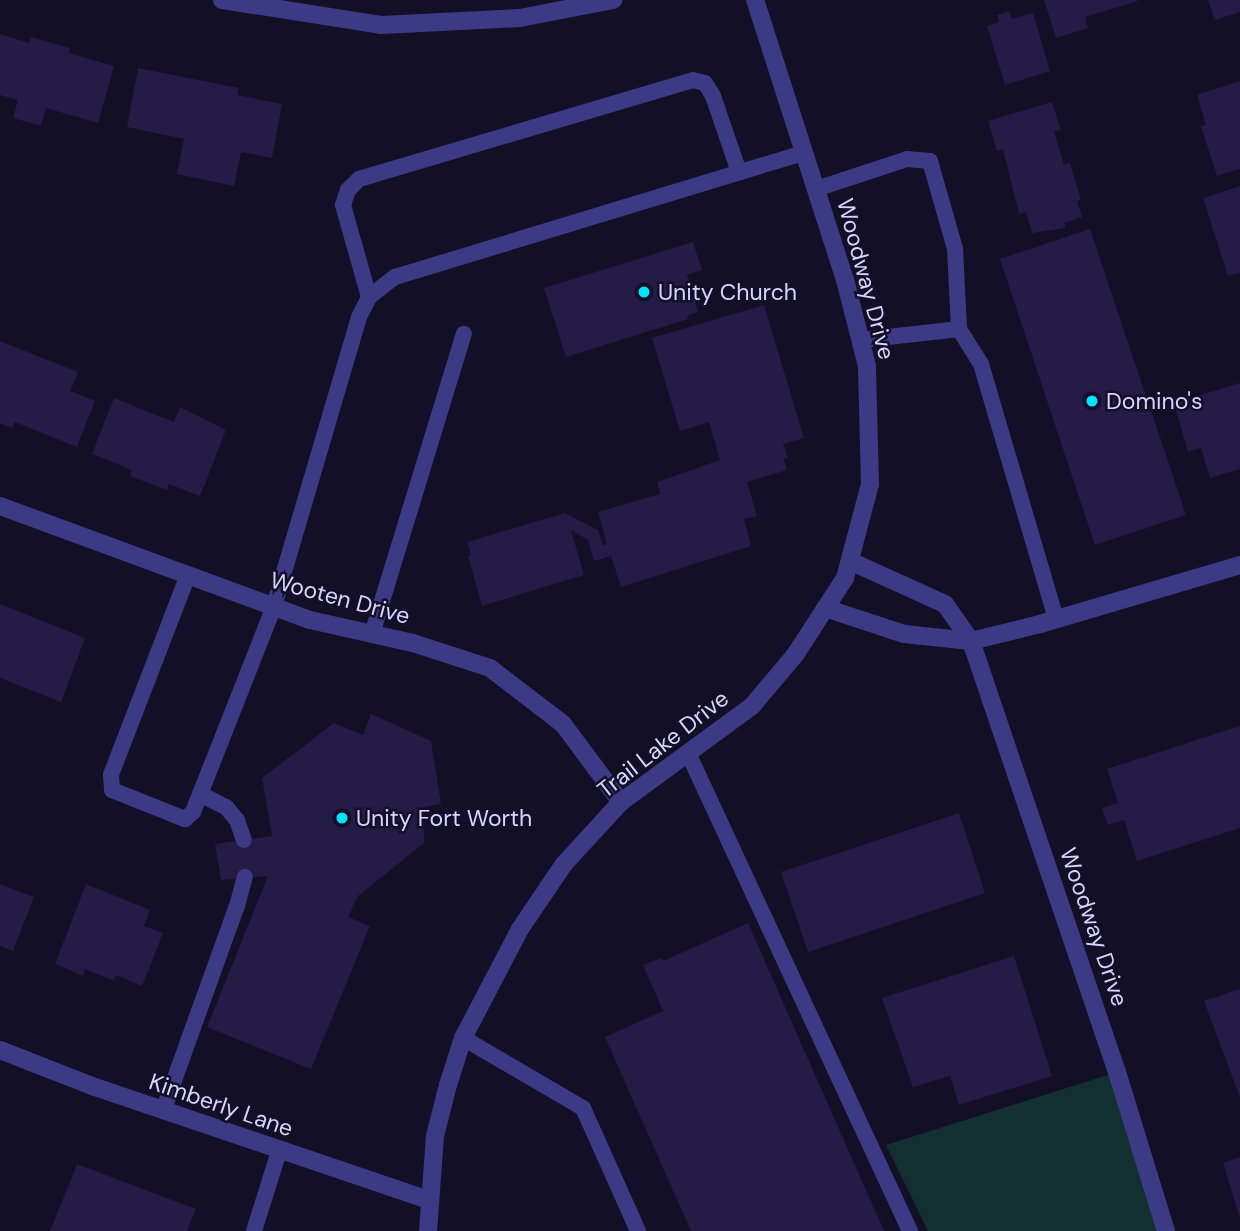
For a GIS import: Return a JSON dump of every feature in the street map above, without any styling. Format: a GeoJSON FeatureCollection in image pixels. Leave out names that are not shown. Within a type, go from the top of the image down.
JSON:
{"type":"FeatureCollection","features":[{"type":"Feature","properties":{"kind":"street"},"geometry":{"type":"LineString","coordinates":[[222,0],[382,25],[520,18],[613,0]]}},
{"type":"Feature","properties":{"kind":"street","name":"Woodway Drive"},"geometry":{"type":"LineString","coordinates":[[755,0],[816,189],[867,366],[870,484],[847,570]]}},
{"type":"Feature","properties":{"kind":"street","name":"Wooten Drive"},"geometry":{"type":"LineString","coordinates":[[0,506],[310,620],[413,643],[490,668],[563,724],[621,802]]}},
{"type":"Feature","properties":{"kind":"street"},"geometry":{"type":"LineString","coordinates":[[825,608],[904,634],[971,641],[1240,565]]}},
{"type":"Feature","properties":{"kind":"street"},"geometry":{"type":"LineString","coordinates":[[847,570],[945,604],[971,641]]}},
{"type":"Feature","properties":{"kind":"street","name":"Trail Lake Drive"},"geometry":{"type":"LineString","coordinates":[[428,1231],[435,1136],[463,1038],[520,929],[564,864],[621,802],[751,706],[795,655],[847,570]]}},
{"type":"Feature","properties":{"kind":"street","name":"Woodway Drive"},"geometry":{"type":"LineString","coordinates":[[971,641],[1113,1060],[1166,1231]]}},
{"type":"Feature","properties":{"kind":"street","name":"Kimberly Lane"},"geometry":{"type":"LineString","coordinates":[[0,1050],[163,1111],[429,1200]]}},
{"type":"Feature","properties":{"kind":"lane"},"geometry":{"type":"LineString","coordinates":[[369,297],[343,205],[348,190],[359,179],[693,80],[705,83],[713,96],[739,172]]}},
{"type":"Feature","properties":{"kind":"lane"},"geometry":{"type":"LineString","coordinates":[[188,575],[111,775],[112,790],[185,819],[193,812],[274,606],[359,317],[369,297],[395,277],[804,153]]}},
{"type":"Feature","properties":{"kind":"lane"},"geometry":{"type":"LineString","coordinates":[[816,189],[907,159],[930,162],[955,249],[959,329],[981,364],[1056,619]]}},
{"type":"Feature","properties":{"kind":"lane"},"geometry":{"type":"LineString","coordinates":[[861,340],[959,329]]}},
{"type":"Feature","properties":{"kind":"lane"},"geometry":{"type":"LineString","coordinates":[[372,634],[464,334]]}},
{"type":"Feature","properties":{"kind":"lane"},"geometry":{"type":"LineString","coordinates":[[688,753],[910,1231]]}},
{"type":"Feature","properties":{"kind":"lane"},"geometry":{"type":"LineString","coordinates":[[200,794],[226,807],[237,820],[244,840]]}},
{"type":"Feature","properties":{"kind":"lane"},"geometry":{"type":"LineString","coordinates":[[163,1111],[237,906],[244,877]]}},
{"type":"Feature","properties":{"kind":"lane"},"geometry":{"type":"LineString","coordinates":[[463,1038],[583,1108],[638,1231]]}},
{"type":"Feature","properties":{"kind":"lane"},"geometry":{"type":"LineString","coordinates":[[254,1231],[279,1151]]}},
{"type":"Feature","properties":{"kind":"green space"},"geometry":{"type":"Polygon","coordinates":[[[1117,1072],[1166,1231],[928,1231],[886,1145],[1117,1072]]]}},
{"type":"Feature","properties":{"kind":"building"},"geometry":{"type":"Polygon","coordinates":[[[1044,0],[1138,1],[1085,17],[1088,28],[1056,38],[1044,0]]]}},
{"type":"Feature","properties":{"kind":"building"},"geometry":{"type":"Polygon","coordinates":[[[1208,0],[1240,0],[1240,12],[1215,20],[1208,0]]]}},
{"type":"Feature","properties":{"kind":"building"},"geometry":{"type":"Polygon","coordinates":[[[1010,11],[1012,19],[1033,13],[1050,71],[1005,85],[987,26],[999,22],[997,15],[1010,11]]]}},
{"type":"Feature","properties":{"kind":"building"},"geometry":{"type":"Polygon","coordinates":[[[0,34],[29,43],[31,37],[70,48],[69,53],[114,66],[98,123],[46,108],[41,126],[13,118],[18,100],[0,95],[0,34]]]}},
{"type":"Feature","properties":{"kind":"building"},"geometry":{"type":"Polygon","coordinates":[[[138,68],[239,88],[237,95],[282,104],[272,158],[241,152],[234,186],[177,174],[184,139],[127,127],[138,68]]]}},
{"type":"Feature","properties":{"kind":"building"},"geometry":{"type":"Polygon","coordinates":[[[1240,81],[1240,169],[1217,176],[1201,126],[1206,125],[1197,95],[1240,81]]]}},
{"type":"Feature","properties":{"kind":"building"},"geometry":{"type":"Polygon","coordinates":[[[1052,102],[1061,130],[1054,131],[1064,165],[1070,163],[1081,200],[1077,201],[1082,217],[1064,223],[1066,228],[1032,233],[1026,212],[1019,214],[1003,149],[997,151],[988,121],[1052,102]]]}},
{"type":"Feature","properties":{"kind":"building"},"geometry":{"type":"Polygon","coordinates":[[[1240,186],[1240,273],[1228,276],[1203,198],[1240,186]]]}},
{"type":"Feature","properties":{"kind":"building"},"geometry":{"type":"Polygon","coordinates":[[[1090,229],[1186,515],[1095,545],[1000,259],[1090,229]]]}},
{"type":"Feature","properties":{"kind":"building"},"geometry":{"type":"Polygon","coordinates":[[[693,242],[702,270],[687,275],[698,312],[687,316],[688,319],[566,357],[544,288],[693,242]]]}},
{"type":"Feature","properties":{"kind":"building"},"geometry":{"type":"Polygon","coordinates":[[[764,305],[804,438],[783,444],[788,458],[784,459],[787,470],[747,482],[757,516],[744,519],[751,546],[621,587],[611,556],[594,561],[588,540],[571,530],[584,575],[482,606],[468,556],[471,555],[467,542],[565,513],[598,530],[603,545],[607,544],[598,512],[660,494],[657,482],[720,460],[709,422],[680,431],[652,338],[764,305]]]}},
{"type":"Feature","properties":{"kind":"building"},"geometry":{"type":"Polygon","coordinates":[[[0,341],[78,372],[70,391],[95,401],[77,447],[15,422],[12,428],[0,423],[0,341]]]}},
{"type":"Feature","properties":{"kind":"building"},"geometry":{"type":"Polygon","coordinates":[[[1240,383],[1240,469],[1210,478],[1201,448],[1188,452],[1174,403],[1240,383]]]}},
{"type":"Feature","properties":{"kind":"building"},"geometry":{"type":"Polygon","coordinates":[[[114,398],[174,422],[180,407],[226,430],[200,496],[169,484],[167,490],[130,476],[132,470],[92,454],[114,398]]]}},
{"type":"Feature","properties":{"kind":"building"},"geometry":{"type":"Polygon","coordinates":[[[0,604],[85,638],[61,702],[0,678],[0,604]]]}},
{"type":"Feature","properties":{"kind":"building"},"geometry":{"type":"Polygon","coordinates":[[[371,714],[431,741],[441,804],[424,807],[424,843],[358,896],[348,917],[370,926],[311,1069],[207,1027],[268,876],[221,880],[215,844],[272,836],[262,778],[334,723],[363,735],[371,714]]]}},
{"type":"Feature","properties":{"kind":"building"},"geometry":{"type":"Polygon","coordinates":[[[1240,726],[1240,828],[1137,861],[1124,820],[1108,825],[1102,808],[1118,803],[1107,769],[1240,726]]]}},
{"type":"Feature","properties":{"kind":"building"},"geometry":{"type":"Polygon","coordinates":[[[959,813],[985,893],[808,952],[781,872],[959,813]]]}},
{"type":"Feature","properties":{"kind":"building"},"geometry":{"type":"Polygon","coordinates":[[[0,884],[34,897],[13,951],[0,946],[0,884]]]}},
{"type":"Feature","properties":{"kind":"building"},"geometry":{"type":"Polygon","coordinates":[[[86,884],[150,910],[144,926],[163,933],[142,986],[116,975],[114,981],[85,969],[83,976],[55,964],[86,884]]]}},
{"type":"Feature","properties":{"kind":"building"},"geometry":{"type":"Polygon","coordinates":[[[748,923],[884,1231],[691,1231],[605,1037],[663,1011],[643,965],[661,958],[663,961],[748,923]]]}},
{"type":"Feature","properties":{"kind":"building"},"geometry":{"type":"Polygon","coordinates":[[[1014,956],[1052,1076],[959,1105],[950,1076],[913,1087],[882,998],[1014,956]]]}},
{"type":"Feature","properties":{"kind":"building"},"geometry":{"type":"Polygon","coordinates":[[[1240,989],[1240,1097],[1204,1001],[1240,989]]]}},
{"type":"Feature","properties":{"kind":"building"},"geometry":{"type":"Polygon","coordinates":[[[1240,1157],[1240,1215],[1239,1215],[1223,1163],[1240,1157]]]}},
{"type":"Feature","properties":{"kind":"building"},"geometry":{"type":"Polygon","coordinates":[[[77,1164],[196,1209],[187,1231],[50,1231],[77,1164]]]}},
{"type":"Feature","properties":{"kind":"place","name":"Unity Church"},"geometry":{"type":"Point","coordinates":[644,292]}},
{"type":"Feature","properties":{"kind":"place","name":"Domino's"},"geometry":{"type":"Point","coordinates":[1092,401]}},
{"type":"Feature","properties":{"kind":"place","name":"Unity Fort Worth"},"geometry":{"type":"Point","coordinates":[342,818]}}]}
